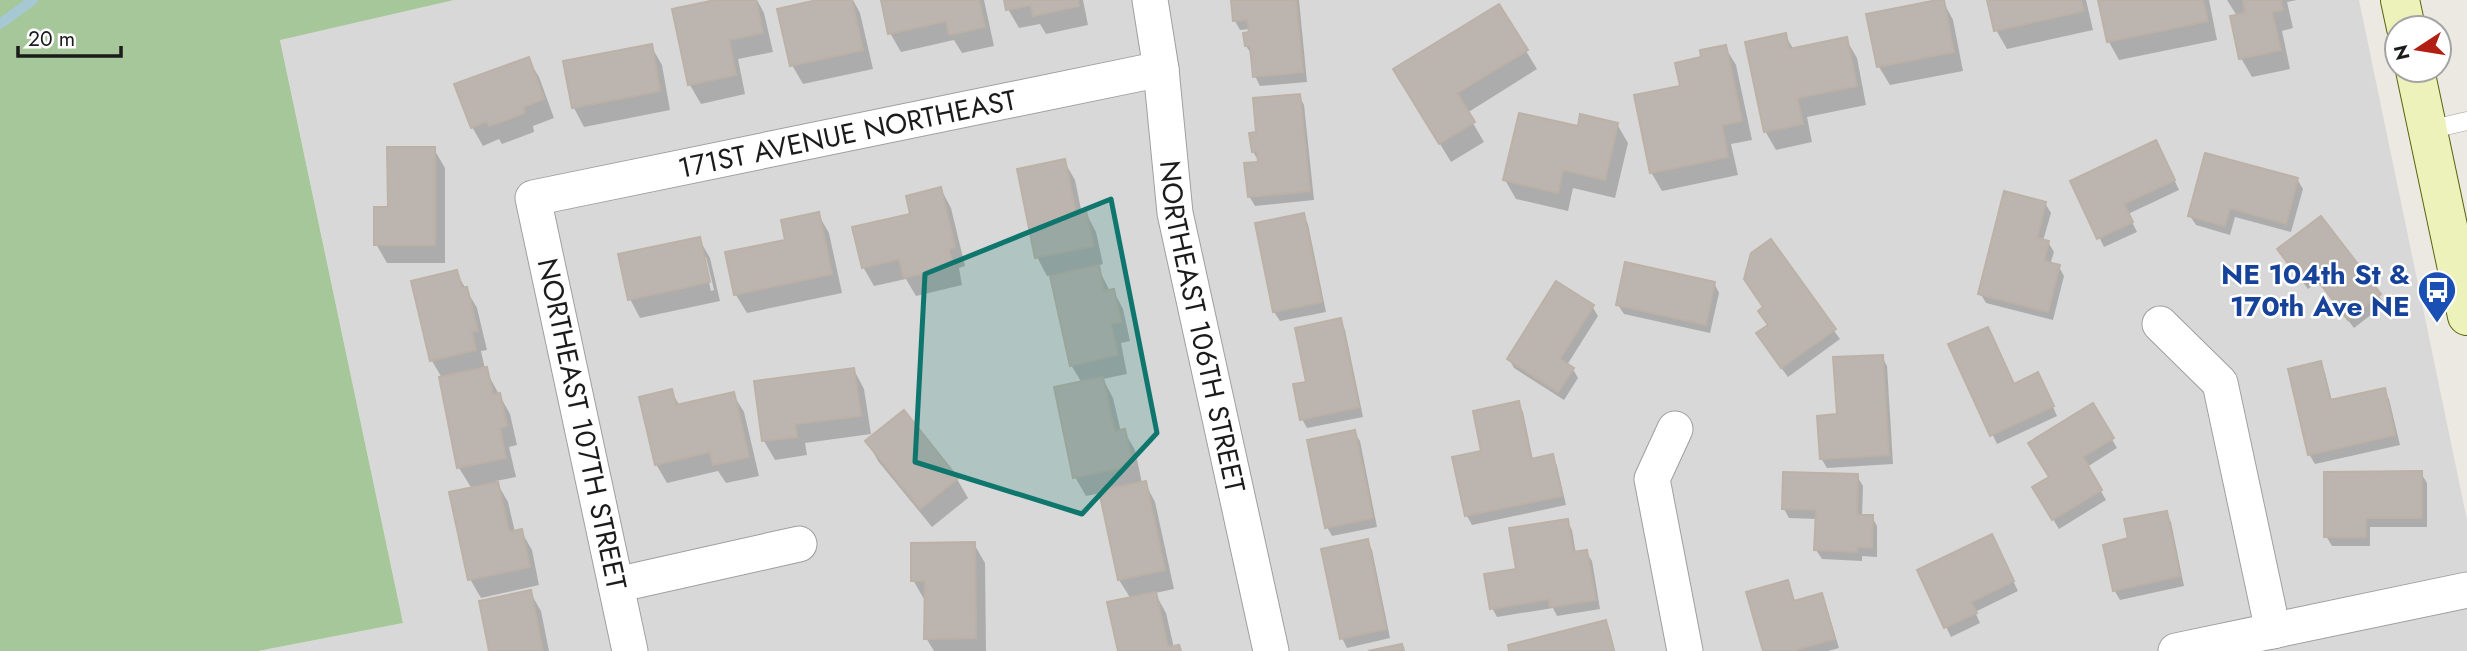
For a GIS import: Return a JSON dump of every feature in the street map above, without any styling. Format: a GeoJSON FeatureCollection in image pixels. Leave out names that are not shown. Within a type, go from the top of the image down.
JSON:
{"type":"FeatureCollection","features":[{"type":"Feature","properties":{"kind":"street","name":"NORTHEAST 106TH STREET"},"geometry":{"type":"LineString","coordinates":[[1150,0],[1161,69],[1175,213],[1271,651]]}},
{"type":"Feature","properties":{"kind":"street","name":"171ST AVENUE NORTHEAST"},"geometry":{"type":"LineString","coordinates":[[533,198],[1161,69]]}},
{"type":"Feature","properties":{"kind":"street"},"geometry":{"type":"LineString","coordinates":[[2418,84],[2467,316]]}},
{"type":"Feature","properties":{"kind":"street","name":"NORTHEAST 107TH STREET"},"geometry":{"type":"LineString","coordinates":[[533,198],[630,651]]}},
{"type":"Feature","properties":{"kind":"street"},"geometry":{"type":"LineString","coordinates":[[2160,324],[2220,383],[2273,631]]}},
{"type":"Feature","properties":{"kind":"street"},"geometry":{"type":"LineString","coordinates":[[1675,429],[1652,479],[1685,651]]}},
{"type":"Feature","properties":{"kind":"street"},"geometry":{"type":"LineString","coordinates":[[617,585],[799,544]]}},
{"type":"Feature","properties":{"kind":"street"},"geometry":{"type":"LineString","coordinates":[[2176,651],[2467,590]]}},
{"type":"Feature","properties":{"kind":"lane"},"geometry":{"type":"LineString","coordinates":[[2428,130],[2467,121]]}},
{"type":"Feature","properties":{"kind":"highlighted area"},"geometry":{"type":"Polygon","coordinates":[[[1111,199],[1157,433],[1082,514],[915,462],[925,274],[1111,199]]]}},
{"type":"Feature","properties":{"kind":"shaded area"},"geometry":{"type":"Polygon","coordinates":[[[454,0],[2359,0],[2467,520],[2467,651],[258,651],[403,623],[280,39],[454,0]]]}},
{"type":"Feature","properties":{"kind":"green space"},"geometry":{"type":"Polygon","coordinates":[[[0,0],[454,0],[280,40],[403,623],[258,651],[0,651],[0,0]]]}},
{"type":"Feature","properties":{"kind":"building"},"geometry":{"type":"Polygon","coordinates":[[[715,0],[756,0],[763,33],[729,40],[736,75],[688,85],[672,9],[715,0]]]}},
{"type":"Feature","properties":{"kind":"building"},"geometry":{"type":"Polygon","coordinates":[[[817,0],[852,0],[863,50],[790,66],[777,9],[817,0]]]}},
{"type":"Feature","properties":{"kind":"building"},"geometry":{"type":"Polygon","coordinates":[[[881,0],[979,0],[985,27],[949,35],[946,21],[888,34],[881,0]]]}},
{"type":"Feature","properties":{"kind":"building"},"geometry":{"type":"Polygon","coordinates":[[[1004,0],[1078,0],[1079,6],[1033,16],[1031,5],[1006,10],[1004,0]]]}},
{"type":"Feature","properties":{"kind":"building"},"geometry":{"type":"Polygon","coordinates":[[[1231,0],[1296,0],[1303,72],[1253,77],[1250,46],[1245,46],[1243,33],[1249,32],[1247,20],[1233,21],[1231,0]]]}},
{"type":"Feature","properties":{"kind":"building"},"geometry":{"type":"Polygon","coordinates":[[[1944,0],[1954,52],[1877,67],[1866,14],[1944,0]]]}},
{"type":"Feature","properties":{"kind":"building"},"geometry":{"type":"Polygon","coordinates":[[[1987,0],[2081,0],[2084,11],[1994,31],[1987,0]]]}},
{"type":"Feature","properties":{"kind":"building"},"geometry":{"type":"Polygon","coordinates":[[[2098,0],[2203,0],[2208,21],[2107,42],[2098,0]]]}},
{"type":"Feature","properties":{"kind":"building"},"geometry":{"type":"Polygon","coordinates":[[[2243,0],[2281,0],[2283,10],[2272,12],[2281,50],[2239,59],[2230,16],[2245,13],[2243,0]]]}},
{"type":"Feature","properties":{"kind":"building"},"geometry":{"type":"Polygon","coordinates":[[[1499,4],[1528,50],[1457,93],[1475,122],[1439,144],[1393,69],[1499,4]]]}},
{"type":"Feature","properties":{"kind":"building"},"geometry":{"type":"Polygon","coordinates":[[[1786,33],[1789,49],[1847,37],[1857,86],[1797,98],[1803,124],[1764,132],[1745,42],[1786,33]]]}},
{"type":"Feature","properties":{"kind":"building"},"geometry":{"type":"Polygon","coordinates":[[[652,44],[660,91],[572,108],[563,61],[652,44]]]}},
{"type":"Feature","properties":{"kind":"building"},"geometry":{"type":"Polygon","coordinates":[[[1726,45],[1742,121],[1722,125],[1728,157],[1650,173],[1634,95],[1680,86],[1675,63],[1701,57],[1700,50],[1726,45]]]}},
{"type":"Feature","properties":{"kind":"building"},"geometry":{"type":"Polygon","coordinates":[[[529,57],[544,99],[523,107],[525,113],[489,126],[487,121],[471,128],[454,84],[529,57]]]}},
{"type":"Feature","properties":{"kind":"building"},"geometry":{"type":"Polygon","coordinates":[[[1300,94],[1310,191],[1248,197],[1244,163],[1258,162],[1257,151],[1252,152],[1249,133],[1256,132],[1253,98],[1300,94]]]}},
{"type":"Feature","properties":{"kind":"building"},"geometry":{"type":"Polygon","coordinates":[[[1519,113],[1578,126],[1580,114],[1618,123],[1605,180],[1563,170],[1558,193],[1503,180],[1519,113]]]}},
{"type":"Feature","properties":{"kind":"building"},"geometry":{"type":"Polygon","coordinates":[[[2156,140],[2175,180],[2124,204],[2133,222],[2097,239],[2070,181],[2156,140]]]}},
{"type":"Feature","properties":{"kind":"building"},"geometry":{"type":"Polygon","coordinates":[[[387,147],[435,147],[435,245],[374,245],[374,207],[388,207],[387,147]]]}},
{"type":"Feature","properties":{"kind":"building"},"geometry":{"type":"Polygon","coordinates":[[[2205,153],[2298,178],[2286,224],[2230,208],[2225,226],[2188,216],[2205,153]]]}},
{"type":"Feature","properties":{"kind":"building"},"geometry":{"type":"Polygon","coordinates":[[[1065,159],[1076,213],[1086,211],[1094,246],[1035,258],[1017,169],[1065,159]]]}},
{"type":"Feature","properties":{"kind":"building"},"geometry":{"type":"Polygon","coordinates":[[[941,187],[955,247],[949,249],[953,266],[904,278],[899,259],[862,268],[852,227],[910,214],[906,196],[941,187]]]}},
{"type":"Feature","properties":{"kind":"building"},"geometry":{"type":"Polygon","coordinates":[[[2004,191],[2046,202],[2037,238],[2049,241],[2044,261],[2060,265],[2048,312],[1978,294],[2004,191]]]}},
{"type":"Feature","properties":{"kind":"building"},"geometry":{"type":"Polygon","coordinates":[[[819,212],[832,274],[734,295],[725,252],[785,240],[781,220],[819,212]]]}},
{"type":"Feature","properties":{"kind":"building"},"geometry":{"type":"Polygon","coordinates":[[[1304,213],[1322,302],[1273,312],[1255,223],[1304,213]]]}},
{"type":"Feature","properties":{"kind":"building"},"geometry":{"type":"Polygon","coordinates":[[[2321,216],[2381,294],[2348,320],[2312,273],[2301,281],[2277,249],[2321,216]]]}},
{"type":"Feature","properties":{"kind":"building"},"geometry":{"type":"Polygon","coordinates":[[[700,237],[710,282],[628,300],[618,254],[700,237]]]}},
{"type":"Feature","properties":{"kind":"building"},"geometry":{"type":"Polygon","coordinates":[[[1771,239],[1836,329],[1781,368],[1756,333],[1768,325],[1758,311],[1763,307],[1744,279],[1751,253],[1771,239]]]}},
{"type":"Feature","properties":{"kind":"building"},"geometry":{"type":"Polygon","coordinates":[[[1625,262],[1715,282],[1706,325],[1616,305],[1625,262]]]}},
{"type":"Feature","properties":{"kind":"building"},"geometry":{"type":"Polygon","coordinates":[[[1099,265],[1104,291],[1114,289],[1121,322],[1111,324],[1118,355],[1070,366],[1050,276],[1099,265]]]}},
{"type":"Feature","properties":{"kind":"building"},"geometry":{"type":"Polygon","coordinates":[[[457,270],[462,288],[467,287],[478,331],[472,332],[476,350],[430,361],[411,281],[457,270]]]}},
{"type":"Feature","properties":{"kind":"building"},"geometry":{"type":"Polygon","coordinates":[[[1556,281],[1594,305],[1560,359],[1574,368],[1558,392],[1507,359],[1556,281]]]}},
{"type":"Feature","properties":{"kind":"building"},"geometry":{"type":"Polygon","coordinates":[[[1341,318],[1359,407],[1300,420],[1293,384],[1306,382],[1295,328],[1341,318]]]}},
{"type":"Feature","properties":{"kind":"building"},"geometry":{"type":"Polygon","coordinates":[[[1988,327],[2014,384],[2038,372],[2054,406],[1990,436],[1948,344],[1988,327]]]}},
{"type":"Feature","properties":{"kind":"building"},"geometry":{"type":"Polygon","coordinates":[[[1883,355],[1889,455],[1820,459],[1817,416],[1837,414],[1833,357],[1883,355]]]}},
{"type":"Feature","properties":{"kind":"building"},"geometry":{"type":"Polygon","coordinates":[[[2321,361],[2330,400],[2385,388],[2395,435],[2308,455],[2288,369],[2321,361]]]}},
{"type":"Feature","properties":{"kind":"building"},"geometry":{"type":"Polygon","coordinates":[[[487,367],[493,395],[500,393],[507,426],[500,428],[506,458],[457,468],[439,377],[487,367]]]}},
{"type":"Feature","properties":{"kind":"building"},"geometry":{"type":"Polygon","coordinates":[[[854,368],[861,416],[795,424],[797,437],[762,441],[754,381],[854,368]]]}},
{"type":"Feature","properties":{"kind":"building"},"geometry":{"type":"Polygon","coordinates":[[[1103,377],[1115,431],[1125,429],[1133,465],[1073,478],[1054,387],[1103,377]]]}},
{"type":"Feature","properties":{"kind":"building"},"geometry":{"type":"Polygon","coordinates":[[[672,389],[676,405],[734,392],[749,457],[713,465],[710,452],[655,465],[639,397],[672,389]]]}},
{"type":"Feature","properties":{"kind":"building"},"geometry":{"type":"Polygon","coordinates":[[[1519,401],[1531,459],[1553,454],[1562,496],[1465,516],[1452,457],[1481,451],[1473,411],[1519,401]]]}},
{"type":"Feature","properties":{"kind":"building"},"geometry":{"type":"Polygon","coordinates":[[[2093,403],[2114,438],[2083,457],[2102,490],[2052,520],[2032,487],[2049,477],[2028,443],[2093,403]]]}},
{"type":"Feature","properties":{"kind":"building"},"geometry":{"type":"Polygon","coordinates":[[[904,410],[958,478],[920,509],[865,441],[904,410]]]}},
{"type":"Feature","properties":{"kind":"building"},"geometry":{"type":"Polygon","coordinates":[[[1355,430],[1373,518],[1325,528],[1307,440],[1355,430]]]}},
{"type":"Feature","properties":{"kind":"building"},"geometry":{"type":"Polygon","coordinates":[[[2422,471],[2422,518],[2366,518],[2366,537],[2324,537],[2324,472],[2422,471]]]}},
{"type":"Feature","properties":{"kind":"building"},"geometry":{"type":"Polygon","coordinates":[[[1783,472],[1858,474],[1857,515],[1873,515],[1872,548],[1857,547],[1857,552],[1814,550],[1816,510],[1782,509],[1783,472]]]}},
{"type":"Feature","properties":{"kind":"building"},"geometry":{"type":"Polygon","coordinates":[[[1146,481],[1165,570],[1118,580],[1099,491],[1146,481]]]}},
{"type":"Feature","properties":{"kind":"building"},"geometry":{"type":"Polygon","coordinates":[[[498,482],[509,532],[522,529],[530,567],[468,580],[449,492],[498,482]]]}},
{"type":"Feature","properties":{"kind":"building"},"geometry":{"type":"Polygon","coordinates":[[[2167,511],[2180,576],[2113,591],[2103,545],[2128,538],[2124,519],[2167,511]]]}},
{"type":"Feature","properties":{"kind":"building"},"geometry":{"type":"Polygon","coordinates":[[[1568,519],[1573,552],[1587,550],[1596,600],[1550,607],[1549,599],[1490,609],[1484,574],[1516,569],[1509,528],[1568,519]]]}},
{"type":"Feature","properties":{"kind":"building"},"geometry":{"type":"Polygon","coordinates":[[[1992,534],[2014,581],[1971,602],[1977,613],[1944,628],[1917,570],[1992,534]]]}},
{"type":"Feature","properties":{"kind":"building"},"geometry":{"type":"Polygon","coordinates":[[[1368,539],[1386,629],[1340,639],[1321,549],[1368,539]]]}},
{"type":"Feature","properties":{"kind":"building"},"geometry":{"type":"Polygon","coordinates":[[[975,542],[976,638],[924,639],[925,581],[911,581],[911,543],[975,542]]]}},
{"type":"Feature","properties":{"kind":"building"},"geometry":{"type":"Polygon","coordinates":[[[1788,580],[1794,601],[1822,593],[1835,639],[1791,651],[1763,651],[1746,592],[1788,580]]]}},
{"type":"Feature","properties":{"kind":"building"},"geometry":{"type":"Polygon","coordinates":[[[531,590],[543,651],[489,651],[479,601],[531,590]]]}},
{"type":"Feature","properties":{"kind":"building"},"geometry":{"type":"Polygon","coordinates":[[[1156,592],[1168,647],[1179,645],[1181,651],[1118,651],[1107,602],[1156,592]]]}},
{"type":"Feature","properties":{"kind":"building"},"geometry":{"type":"Polygon","coordinates":[[[1606,620],[1614,651],[1509,651],[1508,645],[1606,620]]]}},
{"type":"Feature","properties":{"kind":"building"},"geometry":{"type":"Polygon","coordinates":[[[1402,644],[1404,651],[1368,651],[1402,644]]]}},
{"type":"Feature","properties":{"kind":"waterway"},"geometry":{"type":"LineString","coordinates":[[0,24],[33,0]]}},
{"type":"Feature","properties":{"kind":"place","name":"NE 104th St & 170th Ave NE"},"geometry":{"type":"Point","coordinates":[2437,324]}}]}
